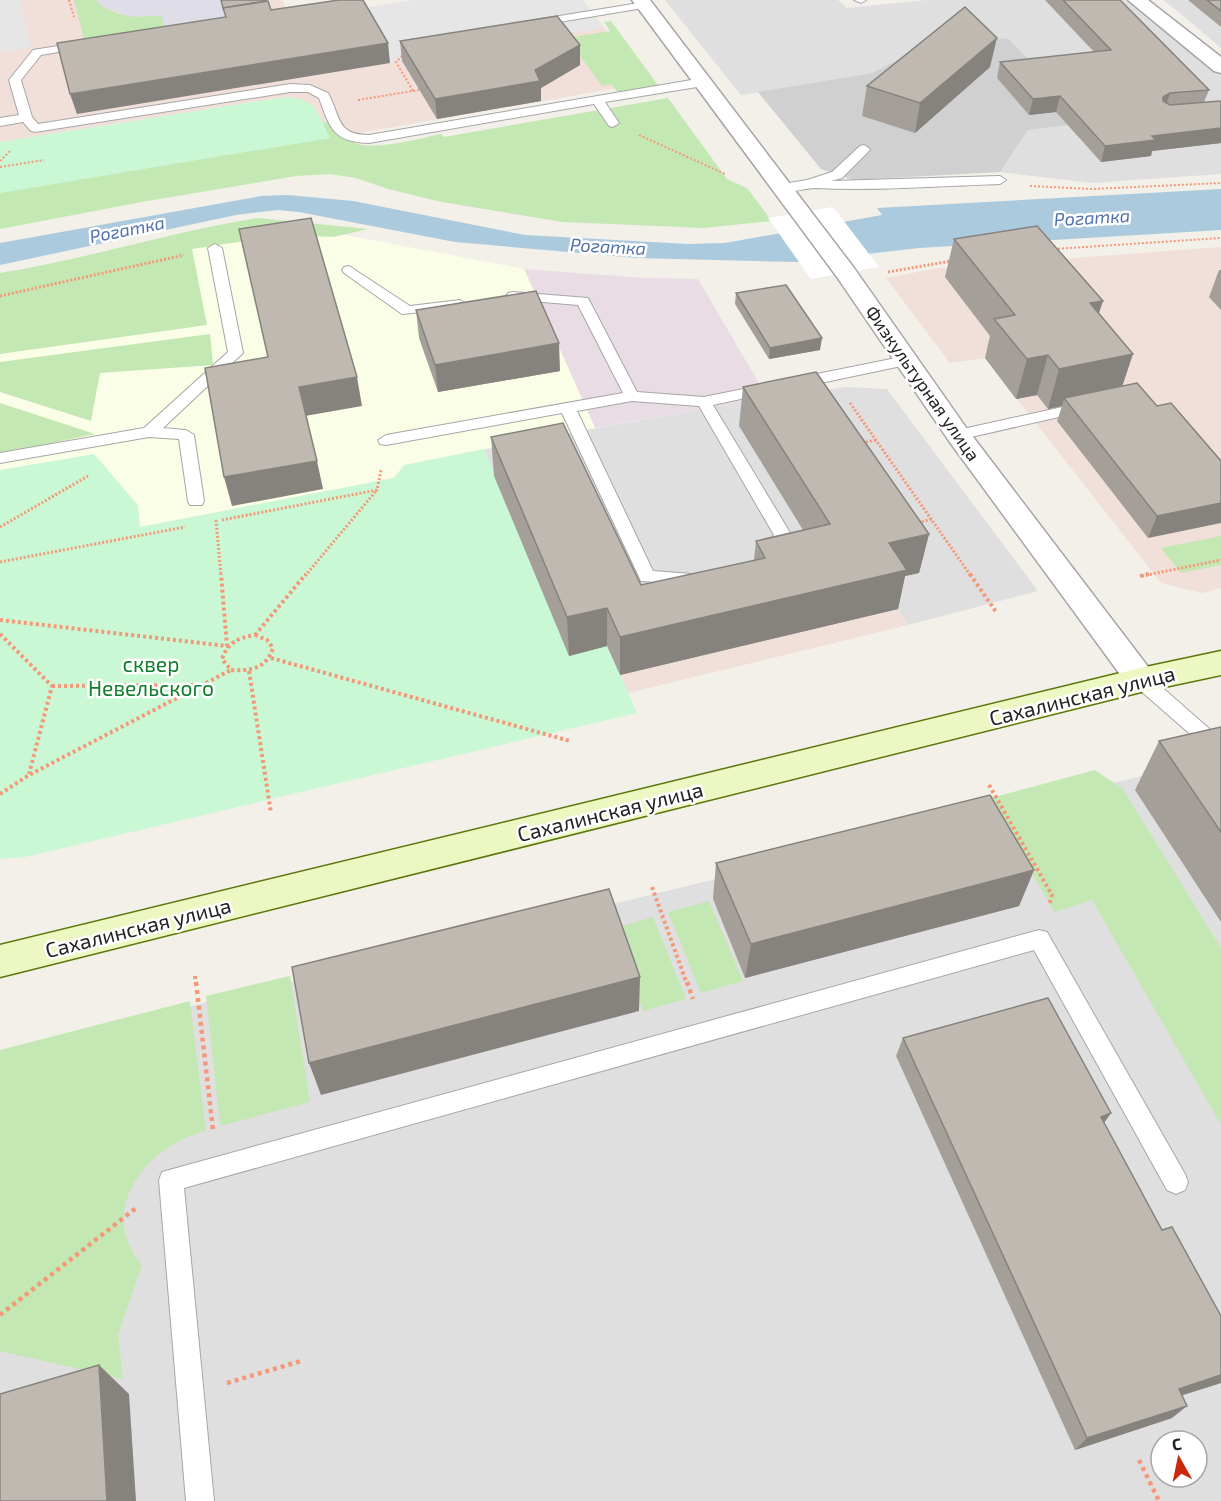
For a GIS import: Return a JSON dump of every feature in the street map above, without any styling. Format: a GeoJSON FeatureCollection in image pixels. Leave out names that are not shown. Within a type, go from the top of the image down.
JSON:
{"type":"FeatureCollection","features":[{"type":"Feature","properties":{"kind":"main road","name":"Сахалинская улица"},"geometry":{"type":"LineString","coordinates":[[0,961],[1141,680],[1221,663]]}},
{"type":"Feature","properties":{"kind":"street"},"geometry":{"type":"LineString","coordinates":[[1137,0],[1221,67]]}},
{"type":"Feature","properties":{"kind":"street","name":"Физкультурная улица"},"geometry":{"type":"LineString","coordinates":[[643,3],[846,273],[958,435],[1141,680]]}},
{"type":"Feature","properties":{"kind":"lane"},"geometry":{"type":"LineString","coordinates":[[525,25],[643,3]]}},
{"type":"Feature","properties":{"kind":"lane"},"geometry":{"type":"LineString","coordinates":[[94,44],[37,52],[15,80],[26,118],[35,128],[290,88],[310,89],[324,96],[339,133],[351,140],[369,139],[703,82]]}},
{"type":"Feature","properties":{"kind":"lane"},"geometry":{"type":"LineString","coordinates":[[597,100],[614,123]]}},
{"type":"Feature","properties":{"kind":"lane"},"geometry":{"type":"LineString","coordinates":[[0,122],[26,118]]}},
{"type":"Feature","properties":{"kind":"lane"},"geometry":{"type":"LineString","coordinates":[[782,188],[809,184],[837,175],[864,148]]}},
{"type":"Feature","properties":{"kind":"lane"},"geometry":{"type":"LineString","coordinates":[[809,184],[854,186],[1000,180]]}},
{"type":"Feature","properties":{"kind":"lane"},"geometry":{"type":"LineString","coordinates":[[149,432],[236,353],[215,248]]}},
{"type":"Feature","properties":{"kind":"lane"},"geometry":{"type":"LineString","coordinates":[[349,270],[407,311],[472,302]]}},
{"type":"Feature","properties":{"kind":"lane"},"geometry":{"type":"LineString","coordinates":[[494,299],[515,296],[583,301],[632,396]]}},
{"type":"Feature","properties":{"kind":"lane"},"geometry":{"type":"LineString","coordinates":[[386,440],[632,396],[704,402],[906,361]]}},
{"type":"Feature","properties":{"kind":"lane"},"geometry":{"type":"LineString","coordinates":[[704,402],[783,536],[757,561]]}},
{"type":"Feature","properties":{"kind":"lane"},"geometry":{"type":"LineString","coordinates":[[958,435],[1098,405]]}},
{"type":"Feature","properties":{"kind":"lane"},"geometry":{"type":"LineString","coordinates":[[567,407],[647,577],[706,580],[717,577]]}},
{"type":"Feature","properties":{"kind":"lane"},"geometry":{"type":"LineString","coordinates":[[0,458],[149,432],[186,435],[196,501]]}},
{"type":"Feature","properties":{"kind":"lane","name":"Физкультурная улица"},"geometry":{"type":"LineString","coordinates":[[1141,680],[1221,750]]}},
{"type":"Feature","properties":{"kind":"lane"},"geometry":{"type":"LineString","coordinates":[[200,1501],[171,1180],[1039,939],[1176,1182]]}},
{"type":"Feature","properties":{"kind":"path"},"geometry":{"type":"LineString","coordinates":[[408,50],[396,62],[413,91]]}},
{"type":"Feature","properties":{"kind":"path"},"geometry":{"type":"LineString","coordinates":[[328,106],[419,90]]}},
{"type":"Feature","properties":{"kind":"path"},"geometry":{"type":"LineString","coordinates":[[614,123],[725,174]]}},
{"type":"Feature","properties":{"kind":"path"},"geometry":{"type":"LineString","coordinates":[[1038,188],[1092,189],[1221,183]]}},
{"type":"Feature","properties":{"kind":"path"},"geometry":{"type":"LineString","coordinates":[[1045,250],[1221,238]]}},
{"type":"Feature","properties":{"kind":"path"},"geometry":{"type":"LineString","coordinates":[[0,296],[215,248]]}},
{"type":"Feature","properties":{"kind":"path"},"geometry":{"type":"LineString","coordinates":[[878,274],[954,261]]}},
{"type":"Feature","properties":{"kind":"path"},"geometry":{"type":"LineString","coordinates":[[847,398],[996,612]]}},
{"type":"Feature","properties":{"kind":"path"},"geometry":{"type":"LineString","coordinates":[[856,444],[876,440]]}},
{"type":"Feature","properties":{"kind":"path"},"geometry":{"type":"LineString","coordinates":[[0,527],[95,472]]}},
{"type":"Feature","properties":{"kind":"path"},"geometry":{"type":"LineString","coordinates":[[255,636],[377,490]]}},
{"type":"Feature","properties":{"kind":"path"},"geometry":{"type":"LineString","coordinates":[[196,501],[217,521],[226,646],[222,659],[231,670]]}},
{"type":"Feature","properties":{"kind":"path"},"geometry":{"type":"LineString","coordinates":[[911,524],[932,519]]}},
{"type":"Feature","properties":{"kind":"path"},"geometry":{"type":"LineString","coordinates":[[1140,576],[1221,560]]}},
{"type":"Feature","properties":{"kind":"path"},"geometry":{"type":"LineString","coordinates":[[0,620],[226,646],[239,637],[255,636],[267,640],[273,648],[271,658],[262,667],[249,671],[231,670],[29,775],[0,794]]}},
{"type":"Feature","properties":{"kind":"path"},"geometry":{"type":"LineString","coordinates":[[0,634],[52,686],[202,685]]}},
{"type":"Feature","properties":{"kind":"path"},"geometry":{"type":"LineString","coordinates":[[271,658],[570,741]]}},
{"type":"Feature","properties":{"kind":"path"},"geometry":{"type":"LineString","coordinates":[[249,671],[271,813]]}},
{"type":"Feature","properties":{"kind":"path"},"geometry":{"type":"LineString","coordinates":[[29,775],[52,686]]}},
{"type":"Feature","properties":{"kind":"path"},"geometry":{"type":"LineString","coordinates":[[989,785],[1052,895],[1039,939]]}},
{"type":"Feature","properties":{"kind":"path"},"geometry":{"type":"LineString","coordinates":[[652,887],[705,1033]]}},
{"type":"Feature","properties":{"kind":"path"},"geometry":{"type":"LineString","coordinates":[[195,976],[218,1167]]}},
{"type":"Feature","properties":{"kind":"path"},"geometry":{"type":"LineString","coordinates":[[0,1315],[171,1180]]}},
{"type":"Feature","properties":{"kind":"path"},"geometry":{"type":"LineString","coordinates":[[190,1394],[301,1361]]}},
{"type":"Feature","properties":{"kind":"path"},"geometry":{"type":"LineString","coordinates":[[1140,1460],[1159,1501]]}},
{"type":"Feature","properties":{"kind":"shaded area"},"geometry":{"type":"Polygon","coordinates":[[[0,0],[282,0],[292,19],[415,0],[583,0],[646,83],[330,138],[285,97],[0,142],[0,0]]]}},
{"type":"Feature","properties":{"kind":"shaded area"},"geometry":{"type":"Polygon","coordinates":[[[0,0],[20,0],[31,48],[0,52],[0,0]]]}},
{"type":"Feature","properties":{"kind":"shaded area"},"geometry":{"type":"Polygon","coordinates":[[[96,0],[220,0],[228,20],[165,29],[161,15],[127,16],[104,7],[96,0]]]}},
{"type":"Feature","properties":{"kind":"shaded area"},"geometry":{"type":"Polygon","coordinates":[[[415,0],[583,0],[603,28],[390,63],[359,9],[415,0]]]}},
{"type":"Feature","properties":{"kind":"shaded area"},"geometry":{"type":"Polygon","coordinates":[[[665,0],[838,0],[847,8],[926,0],[1125,0],[1221,76],[1221,174],[1092,183],[1000,172],[1028,130],[1078,124],[1077,112],[1008,38],[922,47],[872,73],[741,95],[665,0]]]}},
{"type":"Feature","properties":{"kind":"shaded area"},"geometry":{"type":"Polygon","coordinates":[[[1163,0],[1221,0],[1221,48],[1180,13],[1163,0]]]}},
{"type":"Feature","properties":{"kind":"shaded area"},"geometry":{"type":"Polygon","coordinates":[[[1008,38],[1077,112],[1079,124],[1028,130],[1000,172],[853,180],[821,169],[758,92],[872,73],[922,47],[1008,38]]]}},
{"type":"Feature","properties":{"kind":"shaded area"},"geometry":{"type":"Polygon","coordinates":[[[282,223],[524,269],[595,428],[405,465],[394,478],[0,554],[0,280],[282,223]]]}},
{"type":"Feature","properties":{"kind":"shaded area"},"geometry":{"type":"Polygon","coordinates":[[[1221,247],[1221,588],[1202,593],[1161,583],[985,358],[950,363],[886,278],[938,268],[1221,247]]]}},
{"type":"Feature","properties":{"kind":"shaded area"},"geometry":{"type":"Polygon","coordinates":[[[524,269],[643,278],[698,279],[767,397],[595,428],[524,269]]]}},
{"type":"Feature","properties":{"kind":"shaded area"},"geometry":{"type":"Polygon","coordinates":[[[847,387],[887,389],[1038,591],[908,625],[881,582],[569,656],[484,449],[767,397],[847,387]]]}},
{"type":"Feature","properties":{"kind":"shaded area"},"geometry":{"type":"Polygon","coordinates":[[[881,582],[908,625],[628,693],[607,646],[881,582]]]}},
{"type":"Feature","properties":{"kind":"shaded area"},"geometry":{"type":"Polygon","coordinates":[[[1221,757],[1221,1501],[0,1501],[0,1052],[1221,757]]]}},
{"type":"Feature","properties":{"kind":"green space"},"geometry":{"type":"Polygon","coordinates":[[[74,0],[96,0],[110,10],[126,15],[162,15],[165,29],[84,40],[74,0]]]}},
{"type":"Feature","properties":{"kind":"green space"},"geometry":{"type":"Polygon","coordinates":[[[611,21],[660,88],[621,96],[611,84],[602,86],[567,38],[610,31],[604,22],[611,21]]]}},
{"type":"Feature","properties":{"kind":"green space"},"geometry":{"type":"Polygon","coordinates":[[[285,97],[304,100],[315,108],[330,138],[0,193],[0,142],[285,97]]]}},
{"type":"Feature","properties":{"kind":"green space"},"geometry":{"type":"Polygon","coordinates":[[[668,98],[727,179],[747,188],[772,221],[704,228],[563,222],[442,202],[388,189],[356,178],[330,174],[296,176],[0,229],[0,178],[338,120],[349,140],[368,146],[441,134],[444,137],[668,98]]]}},
{"type":"Feature","properties":{"kind":"green space"},"geometry":{"type":"Polygon","coordinates":[[[258,218],[368,229],[334,237],[283,235],[192,249],[207,325],[0,354],[0,273],[258,218]]]}},
{"type":"Feature","properties":{"kind":"green space"},"geometry":{"type":"Polygon","coordinates":[[[210,334],[213,365],[100,373],[91,421],[0,392],[0,362],[210,334]]]}},
{"type":"Feature","properties":{"kind":"green space"},"geometry":{"type":"Polygon","coordinates":[[[0,403],[95,434],[0,454],[0,403]]]}},
{"type":"Feature","properties":{"kind":"green space","name":"сквер Невельского"},"geometry":{"type":"Polygon","coordinates":[[[484,449],[569,655],[607,646],[637,713],[25,857],[0,859],[0,470],[94,454],[138,505],[140,527],[394,478],[404,465],[484,449]]]}},
{"type":"Feature","properties":{"kind":"green space"},"geometry":{"type":"Polygon","coordinates":[[[1221,536],[1221,565],[1181,573],[1161,548],[1221,536]]]}},
{"type":"Feature","properties":{"kind":"green space"},"geometry":{"type":"Polygon","coordinates":[[[1095,770],[1123,789],[1221,948],[1221,1125],[1092,900],[1055,912],[987,799],[1095,770]]]}},
{"type":"Feature","properties":{"kind":"green space"},"geometry":{"type":"Polygon","coordinates":[[[709,901],[743,981],[701,993],[668,912],[709,901]]]}},
{"type":"Feature","properties":{"kind":"green space"},"geometry":{"type":"Polygon","coordinates":[[[653,917],[686,999],[643,1011],[612,929],[653,917]]]}},
{"type":"Feature","properties":{"kind":"green space"},"geometry":{"type":"Polygon","coordinates":[[[290,976],[310,1102],[220,1126],[206,996],[290,976]]]}},
{"type":"Feature","properties":{"kind":"green space"},"geometry":{"type":"Polygon","coordinates":[[[190,1001],[206,1131],[164,1150],[147,1165],[134,1183],[126,1202],[124,1223],[129,1244],[142,1265],[118,1334],[123,1379],[0,1351],[0,1050],[190,1001]]]}},
{"type":"Feature","properties":{"kind":"water","name":"Рогатка"},"geometry":{"type":"Polygon","coordinates":[[[1221,189],[1221,230],[919,248],[797,262],[636,258],[455,242],[278,210],[236,215],[0,265],[0,243],[261,196],[288,195],[353,201],[525,235],[688,244],[725,243],[882,215],[877,208],[1221,189]]]}},
{"type":"Feature","properties":{"kind":"pier"},"geometry":{"type":"Polygon","coordinates":[[[833,207],[879,267],[811,279],[768,218],[833,207]]]}},
{"type":"Feature","properties":{"kind":"building"},"geometry":{"type":"Polygon","coordinates":[[[221,0],[266,0],[266,1],[223,8],[221,0]]]}},
{"type":"Feature","properties":{"kind":"building"},"geometry":{"type":"Polygon","coordinates":[[[339,0],[363,0],[388,43],[70,94],[57,43],[226,17],[223,8],[268,1],[271,10],[339,0]]]}},
{"type":"Feature","properties":{"kind":"building"},"geometry":{"type":"Polygon","coordinates":[[[1063,0],[1120,0],[1209,90],[1170,93],[1163,97],[1163,101],[1170,105],[1220,101],[1221,128],[1152,136],[1156,140],[1105,146],[1060,96],[1033,99],[1000,62],[1111,50],[1063,0]]]}},
{"type":"Feature","properties":{"kind":"building"},"geometry":{"type":"Polygon","coordinates":[[[1207,0],[1221,0],[1221,11],[1207,0]]]}},
{"type":"Feature","properties":{"kind":"building"},"geometry":{"type":"Polygon","coordinates":[[[965,7],[997,38],[920,103],[867,86],[965,7]]]}},
{"type":"Feature","properties":{"kind":"building"},"geometry":{"type":"Polygon","coordinates":[[[557,16],[580,45],[535,70],[540,81],[435,99],[400,41],[557,16]]]}},
{"type":"Feature","properties":{"kind":"building"},"geometry":{"type":"Polygon","coordinates":[[[311,218],[357,377],[299,387],[317,461],[224,477],[205,368],[268,357],[239,229],[311,218]]]}},
{"type":"Feature","properties":{"kind":"building"},"geometry":{"type":"Polygon","coordinates":[[[1037,226],[1103,301],[1090,303],[1133,354],[1059,369],[1048,355],[1027,359],[994,319],[1015,315],[954,239],[1037,226]]]}},
{"type":"Feature","properties":{"kind":"building"},"geometry":{"type":"Polygon","coordinates":[[[786,285],[822,338],[770,348],[736,293],[786,285]]]}},
{"type":"Feature","properties":{"kind":"building"},"geometry":{"type":"Polygon","coordinates":[[[536,291],[559,343],[435,365],[416,310],[536,291]]]}},
{"type":"Feature","properties":{"kind":"building"},"geometry":{"type":"Polygon","coordinates":[[[816,372],[929,534],[889,543],[907,570],[620,637],[607,608],[567,617],[491,437],[563,423],[641,585],[765,558],[756,541],[830,524],[743,387],[816,372]]]}},
{"type":"Feature","properties":{"kind":"building"},"geometry":{"type":"Polygon","coordinates":[[[1137,383],[1157,406],[1171,403],[1221,461],[1221,503],[1157,516],[1064,398],[1137,383]]]}},
{"type":"Feature","properties":{"kind":"building"},"geometry":{"type":"Polygon","coordinates":[[[1221,727],[1221,832],[1159,741],[1221,727]]]}},
{"type":"Feature","properties":{"kind":"building"},"geometry":{"type":"Polygon","coordinates":[[[990,795],[1034,870],[751,944],[716,863],[990,795]]]}},
{"type":"Feature","properties":{"kind":"building"},"geometry":{"type":"Polygon","coordinates":[[[609,889],[640,977],[309,1063],[292,967],[609,889]]]}},
{"type":"Feature","properties":{"kind":"building"},"geometry":{"type":"Polygon","coordinates":[[[1048,998],[1111,1113],[1101,1117],[1162,1230],[1172,1227],[1221,1316],[1221,1375],[1179,1389],[1187,1406],[1087,1438],[903,1038],[1048,998]]]}},
{"type":"Feature","properties":{"kind":"building"},"geometry":{"type":"Polygon","coordinates":[[[99,1365],[107,1501],[0,1501],[0,1394],[99,1365]]]}}]}
